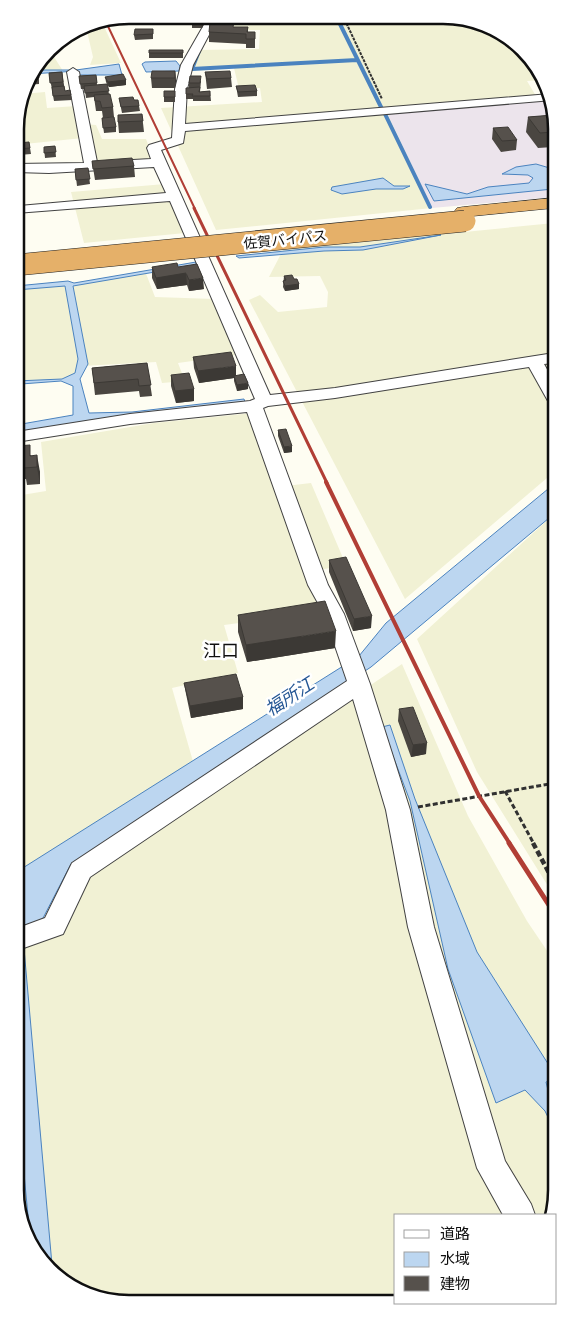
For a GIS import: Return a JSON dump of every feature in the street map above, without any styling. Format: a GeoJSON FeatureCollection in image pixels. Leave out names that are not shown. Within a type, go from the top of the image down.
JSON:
{"type":"FeatureCollection","features":[{"type":"Feature","properties":{"kind":"highway","name":"佐賀バイパス"},"geometry":{"type":"LineString","coordinates":[[24,264],[464,216],[548,204]]}},
{"type":"Feature","properties":{"kind":"highway","name":"佐賀バイパス"},"geometry":{"type":"LineString","coordinates":[[24,254],[464,216],[548,212]]}},
{"type":"Feature","properties":{"kind":"street"},"geometry":{"type":"LineString","coordinates":[[210,24],[187,65],[181,89],[178,140],[154,148],[259,403],[318,585],[334,614],[349,654],[398,810],[421,927],[492,1168],[519,1214]]}},
{"type":"Feature","properties":{"kind":"street"},"geometry":{"type":"LineString","coordinates":[[73,72],[91,167]]}},
{"type":"Feature","properties":{"kind":"street"},"geometry":{"type":"LineString","coordinates":[[180,128],[544,99]]}},
{"type":"Feature","properties":{"kind":"street"},"geometry":{"type":"LineString","coordinates":[[24,168],[49,169],[159,163]]}},
{"type":"Feature","properties":{"kind":"street"},"geometry":{"type":"LineString","coordinates":[[24,210],[175,196]]}},
{"type":"Feature","properties":{"kind":"street"},"geometry":{"type":"LineString","coordinates":[[24,436],[130,419],[335,393],[548,359]]}},
{"type":"Feature","properties":{"kind":"street"},"geometry":{"type":"LineString","coordinates":[[534,361],[548,386]]}},
{"type":"Feature","properties":{"kind":"street"},"geometry":{"type":"LineString","coordinates":[[26,936],[54,926],[81,870],[359,684]]}},
{"type":"Feature","properties":{"kind":"path"},"geometry":{"type":"LineString","coordinates":[[347,24],[388,110]]}},
{"type":"Feature","properties":{"kind":"path"},"geometry":{"type":"LineString","coordinates":[[398,810],[548,784]]}},
{"type":"Feature","properties":{"kind":"path"},"geometry":{"type":"LineString","coordinates":[[506,791],[548,871]]}},
{"type":"Feature","properties":{"kind":"shaded area"},"geometry":{"type":"Polygon","coordinates":[[[545,101],[548,129],[548,198],[432,208],[387,113],[545,101]]]}},
{"type":"Feature","properties":{"kind":"green space"},"geometry":{"type":"Polygon","coordinates":[[[216,24],[450,24],[464,26],[477,29],[502,41],[522,59],[536,80],[527,81],[539,101],[387,113],[432,208],[216,230],[161,108],[262,102],[260,88],[239,89],[234,68],[191,71],[201,50],[259,49],[260,30],[212,30],[216,24]]]}},
{"type":"Feature","properties":{"kind":"green space"},"geometry":{"type":"Polygon","coordinates":[[[104,27],[121,63],[90,65],[93,57],[87,33],[104,27]]]}},
{"type":"Feature","properties":{"kind":"green space"},"geometry":{"type":"Polygon","coordinates":[[[53,55],[63,71],[40,72],[53,55]]]}},
{"type":"Feature","properties":{"kind":"green space"},"geometry":{"type":"Polygon","coordinates":[[[45,92],[47,108],[77,106],[83,124],[96,125],[102,139],[146,139],[154,160],[88,165],[83,138],[24,144],[24,122],[27,101],[30,93],[45,92]]]}},
{"type":"Feature","properties":{"kind":"green space"},"geometry":{"type":"Polygon","coordinates":[[[165,184],[185,233],[84,243],[71,192],[165,184]]]}},
{"type":"Feature","properties":{"kind":"green space"},"geometry":{"type":"Polygon","coordinates":[[[548,224],[548,477],[405,599],[249,300],[260,295],[278,312],[327,307],[328,292],[320,276],[269,277],[283,250],[548,224]]]}},
{"type":"Feature","properties":{"kind":"green space"},"geometry":{"type":"Polygon","coordinates":[[[145,271],[155,297],[214,299],[235,355],[178,363],[185,381],[162,383],[156,362],[82,366],[74,379],[24,382],[24,288],[71,285],[145,271]]]}},
{"type":"Feature","properties":{"kind":"green space"},"geometry":{"type":"Polygon","coordinates":[[[253,413],[277,487],[311,483],[346,565],[303,573],[321,612],[224,625],[238,673],[172,688],[194,765],[24,872],[24,495],[46,491],[41,442],[154,423],[253,413]]]}},
{"type":"Feature","properties":{"kind":"green space"},"geometry":{"type":"Polygon","coordinates":[[[548,519],[548,886],[477,772],[417,639],[548,519]]]}},
{"type":"Feature","properties":{"kind":"green space"},"geometry":{"type":"Polygon","coordinates":[[[402,664],[468,816],[527,921],[548,952],[548,1197],[546,1214],[394,1214],[394,1295],[122,1295],[95,1290],[70,1278],[41,1249],[27,1218],[25,1204],[24,940],[90,873],[402,664]]]}},
{"type":"Feature","properties":{"kind":"water"},"geometry":{"type":"Polygon","coordinates":[[[176,61],[180,66],[179,71],[146,72],[142,64],[145,62],[176,61]]]}},
{"type":"Feature","properties":{"kind":"water"},"geometry":{"type":"Polygon","coordinates":[[[119,64],[122,75],[79,75],[77,71],[39,73],[41,70],[76,70],[119,64]]]}},
{"type":"Feature","properties":{"kind":"water"},"geometry":{"type":"Polygon","coordinates":[[[536,164],[548,168],[548,190],[434,201],[425,184],[467,194],[488,187],[529,183],[533,178],[528,175],[502,174],[516,167],[536,164]]]}},
{"type":"Feature","properties":{"kind":"water"},"geometry":{"type":"Polygon","coordinates":[[[383,178],[394,186],[410,186],[403,189],[376,189],[342,194],[331,190],[332,187],[383,178]]]}},
{"type":"Feature","properties":{"kind":"water"},"geometry":{"type":"Polygon","coordinates":[[[441,235],[363,250],[324,251],[239,258],[236,256],[324,247],[360,247],[441,235]]]}},
{"type":"Feature","properties":{"kind":"water"},"geometry":{"type":"Polygon","coordinates":[[[196,262],[196,265],[73,286],[88,364],[80,379],[89,413],[132,412],[244,399],[245,402],[24,433],[24,424],[73,415],[73,386],[61,381],[24,383],[24,381],[62,379],[75,373],[78,359],[65,286],[24,289],[24,285],[68,281],[74,283],[196,262]]]}},
{"type":"Feature","properties":{"kind":"water"},"geometry":{"type":"Polygon","coordinates":[[[548,489],[548,519],[371,667],[71,864],[42,920],[24,925],[24,867],[359,656],[386,623],[548,489]]]}},
{"type":"Feature","properties":{"kind":"water"},"geometry":{"type":"Polygon","coordinates":[[[390,725],[415,799],[477,952],[548,1064],[548,1081],[546,1082],[548,1090],[548,1117],[545,1111],[525,1090],[496,1103],[448,969],[410,801],[382,727],[390,725]]]}},
{"type":"Feature","properties":{"kind":"water"},"geometry":{"type":"Polygon","coordinates":[[[24,949],[52,1262],[41,1249],[29,1222],[24,1174],[24,949]]]}},
{"type":"Feature","properties":{"kind":"building"},"geometry":{"type":"Polygon","coordinates":[[[210,24],[234,24],[233,27],[248,27],[247,32],[255,32],[255,39],[246,39],[246,34],[209,32],[210,24]]]}},
{"type":"Feature","properties":{"kind":"building"},"geometry":{"type":"Polygon","coordinates":[[[135,29],[153,29],[153,34],[134,35],[135,29]]]}},
{"type":"Feature","properties":{"kind":"building"},"geometry":{"type":"Polygon","coordinates":[[[149,50],[183,50],[183,53],[149,53],[149,50]]]}},
{"type":"Feature","properties":{"kind":"building"},"geometry":{"type":"Polygon","coordinates":[[[152,71],[175,71],[175,78],[151,78],[152,71]]]}},
{"type":"Feature","properties":{"kind":"building"},"geometry":{"type":"Polygon","coordinates":[[[230,71],[231,78],[207,79],[205,72],[230,71]]]}},
{"type":"Feature","properties":{"kind":"building"},"geometry":{"type":"Polygon","coordinates":[[[62,72],[63,82],[50,83],[49,73],[62,72]]]}},
{"type":"Feature","properties":{"kind":"building"},"geometry":{"type":"Polygon","coordinates":[[[123,74],[126,80],[108,82],[105,77],[123,74]]]}},
{"type":"Feature","properties":{"kind":"building"},"geometry":{"type":"Polygon","coordinates":[[[96,75],[97,83],[80,84],[79,76],[96,75]]]}},
{"type":"Feature","properties":{"kind":"building"},"geometry":{"type":"Polygon","coordinates":[[[190,76],[201,76],[200,83],[189,83],[190,76]]]}},
{"type":"Feature","properties":{"kind":"building"},"geometry":{"type":"Polygon","coordinates":[[[107,84],[109,91],[85,93],[84,86],[107,84]]]}},
{"type":"Feature","properties":{"kind":"building"},"geometry":{"type":"Polygon","coordinates":[[[255,85],[257,91],[238,92],[236,86],[255,85]]]}},
{"type":"Feature","properties":{"kind":"building"},"geometry":{"type":"Polygon","coordinates":[[[64,86],[65,91],[70,90],[71,95],[53,96],[52,87],[64,86]]]}},
{"type":"Feature","properties":{"kind":"building"},"geometry":{"type":"Polygon","coordinates":[[[200,87],[199,92],[210,91],[210,96],[186,94],[186,88],[200,87]]]}},
{"type":"Feature","properties":{"kind":"building"},"geometry":{"type":"Polygon","coordinates":[[[164,91],[175,91],[175,97],[164,97],[164,91]]]}},
{"type":"Feature","properties":{"kind":"building"},"geometry":{"type":"Polygon","coordinates":[[[110,94],[113,107],[102,108],[100,101],[95,101],[94,95],[110,94]]]}},
{"type":"Feature","properties":{"kind":"building"},"geometry":{"type":"Polygon","coordinates":[[[133,97],[134,100],[138,100],[139,106],[121,107],[119,98],[133,97]]]}},
{"type":"Feature","properties":{"kind":"building"},"geometry":{"type":"Polygon","coordinates":[[[142,114],[143,121],[118,122],[118,115],[142,114]]]}},
{"type":"Feature","properties":{"kind":"building"},"geometry":{"type":"Polygon","coordinates":[[[547,115],[548,132],[540,133],[528,117],[547,115]]]}},
{"type":"Feature","properties":{"kind":"building"},"geometry":{"type":"Polygon","coordinates":[[[114,117],[116,127],[103,128],[102,118],[114,117]]]}},
{"type":"Feature","properties":{"kind":"building"},"geometry":{"type":"Polygon","coordinates":[[[508,127],[517,140],[502,141],[493,128],[508,127]]]}},
{"type":"Feature","properties":{"kind":"building"},"geometry":{"type":"Polygon","coordinates":[[[24,142],[29,142],[30,148],[24,149],[24,142]]]}},
{"type":"Feature","properties":{"kind":"building"},"geometry":{"type":"Polygon","coordinates":[[[55,146],[56,152],[44,153],[44,147],[55,146]]]}},
{"type":"Feature","properties":{"kind":"building"},"geometry":{"type":"Polygon","coordinates":[[[132,158],[134,166],[93,169],[92,161],[132,158]]]}},
{"type":"Feature","properties":{"kind":"building"},"geometry":{"type":"Polygon","coordinates":[[[88,168],[90,179],[76,180],[75,169],[88,168]]]}},
{"type":"Feature","properties":{"kind":"building"},"geometry":{"type":"Polygon","coordinates":[[[177,263],[178,267],[197,264],[203,278],[189,280],[186,273],[156,278],[152,267],[177,263]]]}},
{"type":"Feature","properties":{"kind":"building"},"geometry":{"type":"Polygon","coordinates":[[[292,275],[299,284],[285,286],[283,281],[286,280],[284,276],[292,275]]]}},
{"type":"Feature","properties":{"kind":"building"},"geometry":{"type":"Polygon","coordinates":[[[231,352],[236,366],[198,371],[193,357],[231,352]]]}},
{"type":"Feature","properties":{"kind":"building"},"geometry":{"type":"Polygon","coordinates":[[[147,363],[151,385],[139,386],[138,379],[94,383],[92,368],[147,363]]]}},
{"type":"Feature","properties":{"kind":"building"},"geometry":{"type":"Polygon","coordinates":[[[189,373],[194,389],[175,391],[171,375],[189,373]]]}},
{"type":"Feature","properties":{"kind":"building"},"geometry":{"type":"Polygon","coordinates":[[[244,374],[248,383],[237,385],[234,376],[244,374]]]}},
{"type":"Feature","properties":{"kind":"building"},"geometry":{"type":"Polygon","coordinates":[[[286,429],[292,446],[284,447],[278,430],[286,429]]]}},
{"type":"Feature","properties":{"kind":"building"},"geometry":{"type":"Polygon","coordinates":[[[24,445],[30,445],[30,456],[37,455],[37,467],[24,468],[24,445]]]}},
{"type":"Feature","properties":{"kind":"building"},"geometry":{"type":"Polygon","coordinates":[[[346,557],[372,616],[354,619],[329,560],[346,557]]]}},
{"type":"Feature","properties":{"kind":"building"},"geometry":{"type":"Polygon","coordinates":[[[325,601],[336,631],[246,645],[238,615],[325,601]]]}},
{"type":"Feature","properties":{"kind":"building"},"geometry":{"type":"Polygon","coordinates":[[[236,674],[243,697],[190,706],[184,683],[236,674]]]}},
{"type":"Feature","properties":{"kind":"building"},"geometry":{"type":"Polygon","coordinates":[[[413,707],[427,743],[413,745],[399,709],[413,707]]]}},
{"type":"Feature","properties":{"kind":"waterway"},"geometry":{"type":"LineString","coordinates":[[211,29],[214,24]]}},
{"type":"Feature","properties":{"kind":"waterway"},"geometry":{"type":"LineString","coordinates":[[340,24],[382,109]]}},
{"type":"Feature","properties":{"kind":"waterway"},"geometry":{"type":"LineString","coordinates":[[199,51],[192,69],[357,60]]}},
{"type":"Feature","properties":{"kind":"waterway"},"geometry":{"type":"LineString","coordinates":[[385,114],[430,207]]}},
{"type":"Feature","properties":{"kind":"railway"},"geometry":{"type":"LineString","coordinates":[[108,26],[195,209]]}},
{"type":"Feature","properties":{"kind":"railway"},"geometry":{"type":"LineString","coordinates":[[194,208],[327,483]]}},
{"type":"Feature","properties":{"kind":"railway"},"geometry":{"type":"LineString","coordinates":[[326,482],[479,796],[510,844]]}},
{"type":"Feature","properties":{"kind":"railway"},"geometry":{"type":"LineString","coordinates":[[509,843],[548,904]]}},
{"type":"Feature","properties":{"kind":"district","name":"江口"},"geometry":{"type":"Point","coordinates":[221,650]}},
{"type":"Feature","properties":{"kind":"water label","name":"福所江"},"geometry":{"type":"Point","coordinates":[289,696]}}]}
